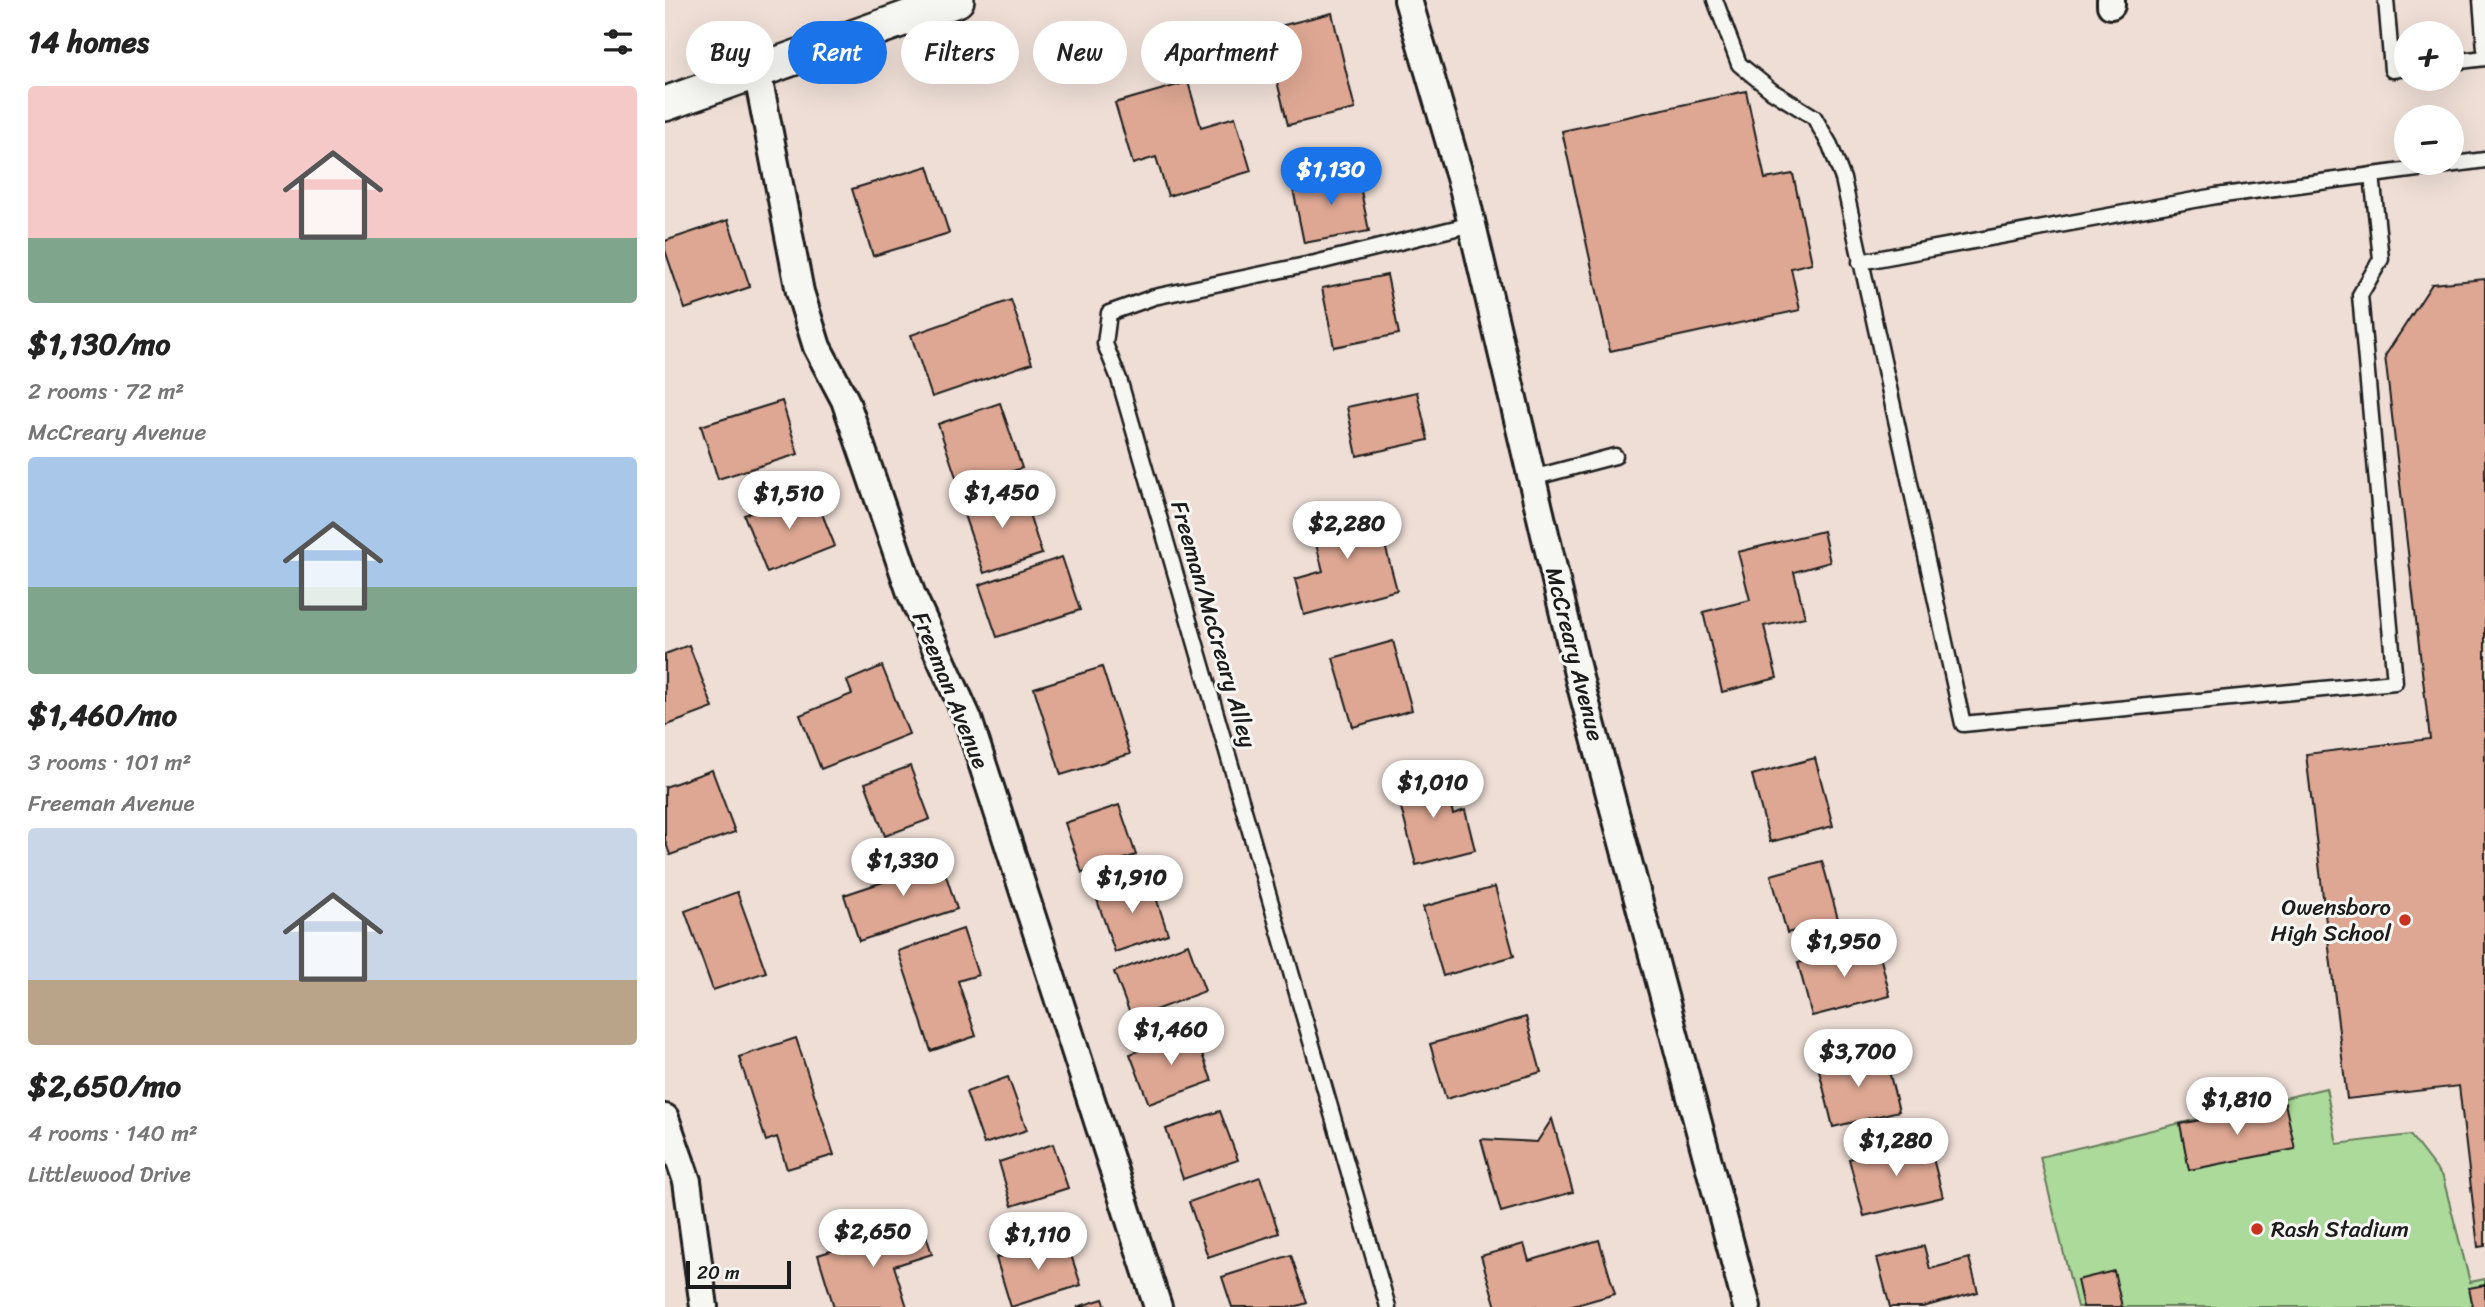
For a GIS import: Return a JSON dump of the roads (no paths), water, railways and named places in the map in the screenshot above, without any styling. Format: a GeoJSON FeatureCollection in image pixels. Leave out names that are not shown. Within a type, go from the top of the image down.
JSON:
{"type":"FeatureCollection","features":[{"type":"Feature","properties":{"kind":"street"},"geometry":{"type":"LineString","coordinates":[[774,65],[957,0]]}},
{"type":"Feature","properties":{"kind":"street","name":"McCreary Avenue"},"geometry":{"type":"LineString","coordinates":[[1408,0],[1472,224],[1579,678],[1747,1307]]}},
{"type":"Feature","properties":{"kind":"street"},"geometry":{"type":"LineString","coordinates":[[665,104],[721,84]]}},
{"type":"Feature","properties":{"kind":"street","name":"Freeman Avenue"},"geometry":{"type":"LineString","coordinates":[[760,84],[800,292],[817,347],[845,400],[911,593],[968,719],[1158,1307]]}},
{"type":"Feature","properties":{"kind":"street"},"geometry":{"type":"LineString","coordinates":[[665,1118],[687,1181],[704,1307]]}},
{"type":"Feature","properties":{"kind":"lane"},"geometry":{"type":"LineString","coordinates":[[1715,0],[1739,64],[1772,91],[1814,117],[1831,145],[1843,180],[1963,724],[2395,682],[2360,295],[2381,259],[2372,175]]}},
{"type":"Feature","properties":{"kind":"lane"},"geometry":{"type":"LineString","coordinates":[[2386,0],[2394,70]]}},
{"type":"Feature","properties":{"kind":"lane"},"geometry":{"type":"LineString","coordinates":[[2481,0],[2485,49]]}},
{"type":"Feature","properties":{"kind":"lane"},"geometry":{"type":"LineString","coordinates":[[2464,61],[2485,58]]}},
{"type":"Feature","properties":{"kind":"lane"},"geometry":{"type":"LineString","coordinates":[[1860,262],[2216,196],[2485,160]]}},
{"type":"Feature","properties":{"kind":"lane","name":"Freeman/McCreary Alley"},"geometry":{"type":"LineString","coordinates":[[1388,1307],[1119,379],[1105,344],[1109,313],[1154,297],[1472,224]]}},
{"type":"Feature","properties":{"kind":"lane"},"geometry":{"type":"LineString","coordinates":[[1532,478],[1615,456]]}},
{"type":"Feature","properties":{"kind":"place","name":"Owensboro High School"},"geometry":{"type":"Point","coordinates":[2405,920]}},
{"type":"Feature","properties":{"kind":"place","name":"Rash Stadium"},"geometry":{"type":"Point","coordinates":[2257,1229]}}]}
